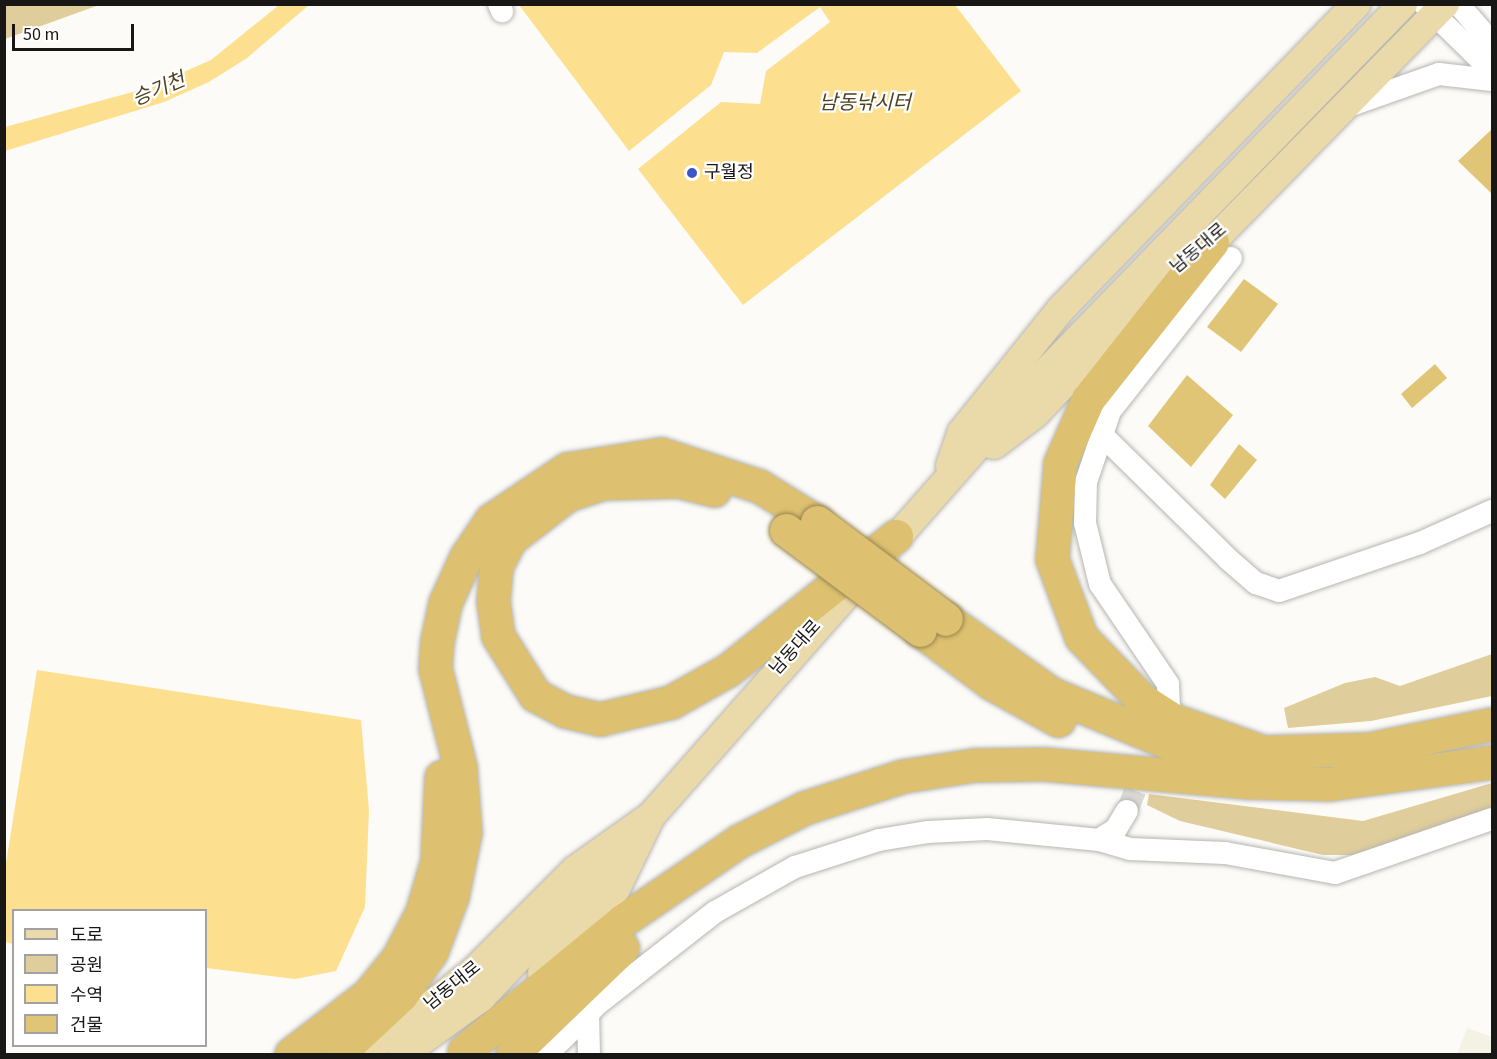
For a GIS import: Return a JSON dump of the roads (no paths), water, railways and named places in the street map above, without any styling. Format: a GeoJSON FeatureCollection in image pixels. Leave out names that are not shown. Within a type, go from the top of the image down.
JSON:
{"type":"FeatureCollection","features":[{"type":"Feature","properties":{"kind":"highway"},"geometry":{"type":"LineString","coordinates":[[1221,250],[1088,399],[1059,464],[1052,559],[1081,637],[1126,686],[1173,720],[1266,753]]}},
{"type":"Feature","properties":{"kind":"highway"},"geometry":{"type":"LineString","coordinates":[[291,1054],[368,995],[398,958],[422,912],[437,861],[443,807],[435,668],[445,603],[465,557],[491,520],[567,469],[661,454],[759,486],[817,522],[933,624],[991,683],[1058,721],[1119,747],[1247,782]]}},
{"type":"Feature","properties":{"kind":"highway"},"geometry":{"type":"LineString","coordinates":[[896,536],[728,670],[671,702],[632,716],[600,719],[565,711],[535,695],[498,636],[493,602],[496,567],[510,539],[567,495],[603,483],[677,481],[753,507],[786,530],[933,624],[1052,694],[1117,724],[1170,743],[1266,753],[1369,749],[1492,724]]}},
{"type":"Feature","properties":{"kind":"highway"},"geometry":{"type":"LineString","coordinates":[[338,1054],[401,995],[431,951],[453,896],[465,832],[460,767],[435,668]]}},
{"type":"Feature","properties":{"kind":"highway"},"geometry":{"type":"LineString","coordinates":[[462,1053],[622,921],[739,841],[804,808],[903,776],[974,765],[1044,764],[1247,782],[1329,784],[1492,762]]}},
{"type":"Feature","properties":{"kind":"highway"},"geometry":{"type":"LineString","coordinates":[[512,1054],[552,1021],[630,940],[713,871],[804,808]]}},
{"type":"Feature","properties":{"kind":"main road","name":"남동대로"},"geometry":{"type":"LineString","coordinates":[[944,482],[962,432],[1061,309],[1357,4]]}},
{"type":"Feature","properties":{"kind":"main road","name":"남동대로"},"geometry":{"type":"LineString","coordinates":[[357,1054],[399,1030],[475,970],[575,870],[651,816],[1011,408],[1402,4]]}},
{"type":"Feature","properties":{"kind":"main road","name":"남동대로"},"geometry":{"type":"LineString","coordinates":[[944,482],[1035,414],[1165,277],[1221,250],[1348,106],[1440,7]]}},
{"type":"Feature","properties":{"kind":"main road","name":"남동대로"},"geometry":{"type":"LineString","coordinates":[[462,1053],[616,889],[651,816]]}},
{"type":"Feature","properties":{"kind":"main road"},"geometry":{"type":"LineString","coordinates":[[403,1054],[481,998],[651,816]]}},
{"type":"Feature","properties":{"kind":"street"},"geometry":{"type":"LineString","coordinates":[[1440,7],[1492,43]]}},
{"type":"Feature","properties":{"kind":"street"},"geometry":{"type":"LineString","coordinates":[[1440,7],[1492,71]]}},
{"type":"Feature","properties":{"kind":"street"},"geometry":{"type":"LineString","coordinates":[[1348,106],[1439,74],[1492,80]]}},
{"type":"Feature","properties":{"kind":"street"},"geometry":{"type":"LineString","coordinates":[[1169,706],[1168,684],[1109,604],[1091,556],[1086,482],[1101,434],[1140,368],[1221,250]]}},
{"type":"Feature","properties":{"kind":"street"},"geometry":{"type":"LineString","coordinates":[[1101,434],[1235,565],[1256,583],[1278,591],[1420,543],[1492,511]]}},
{"type":"Feature","properties":{"kind":"street"},"geometry":{"type":"LineString","coordinates":[[1099,840],[1116,829],[1128,811]]}},
{"type":"Feature","properties":{"kind":"street"},"geometry":{"type":"LineString","coordinates":[[547,1054],[588,1014],[749,888],[836,852],[918,834],[987,829],[1099,840],[1130,849],[1225,853],[1335,873],[1492,819]]}},
{"type":"Feature","properties":{"kind":"street"},"geometry":{"type":"LineString","coordinates":[[588,1014],[589,1054]]}},
{"type":"Feature","properties":{"kind":"water","name":"승기천"},"geometry":{"type":"Polygon","coordinates":[[[279,5],[309,5],[247,58],[209,82],[164,102],[5,151],[5,127],[147,88],[211,60],[279,5]]]}},
{"type":"Feature","properties":{"kind":"water","name":"남동낚시터"},"geometry":{"type":"Polygon","coordinates":[[[519,5],[955,5],[1021,91],[743,305],[638,169],[721,102],[760,104],[766,71],[830,22],[820,7],[757,53],[724,52],[711,85],[629,151],[519,5]]]}},
{"type":"Feature","properties":{"kind":"water"},"geometry":{"type":"Polygon","coordinates":[[[37,670],[361,720],[369,810],[365,907],[336,971],[295,979],[207,968],[207,909],[12,909],[12,944],[5,942],[5,869],[37,670]]]}},
{"type":"Feature","properties":{"kind":"tunnel"},"geometry":{"type":"LineString","coordinates":[[1127,811],[1162,724]]}},
{"type":"Feature","properties":{"kind":"place","name":"구월정"},"geometry":{"type":"Point","coordinates":[692,173]}}]}
